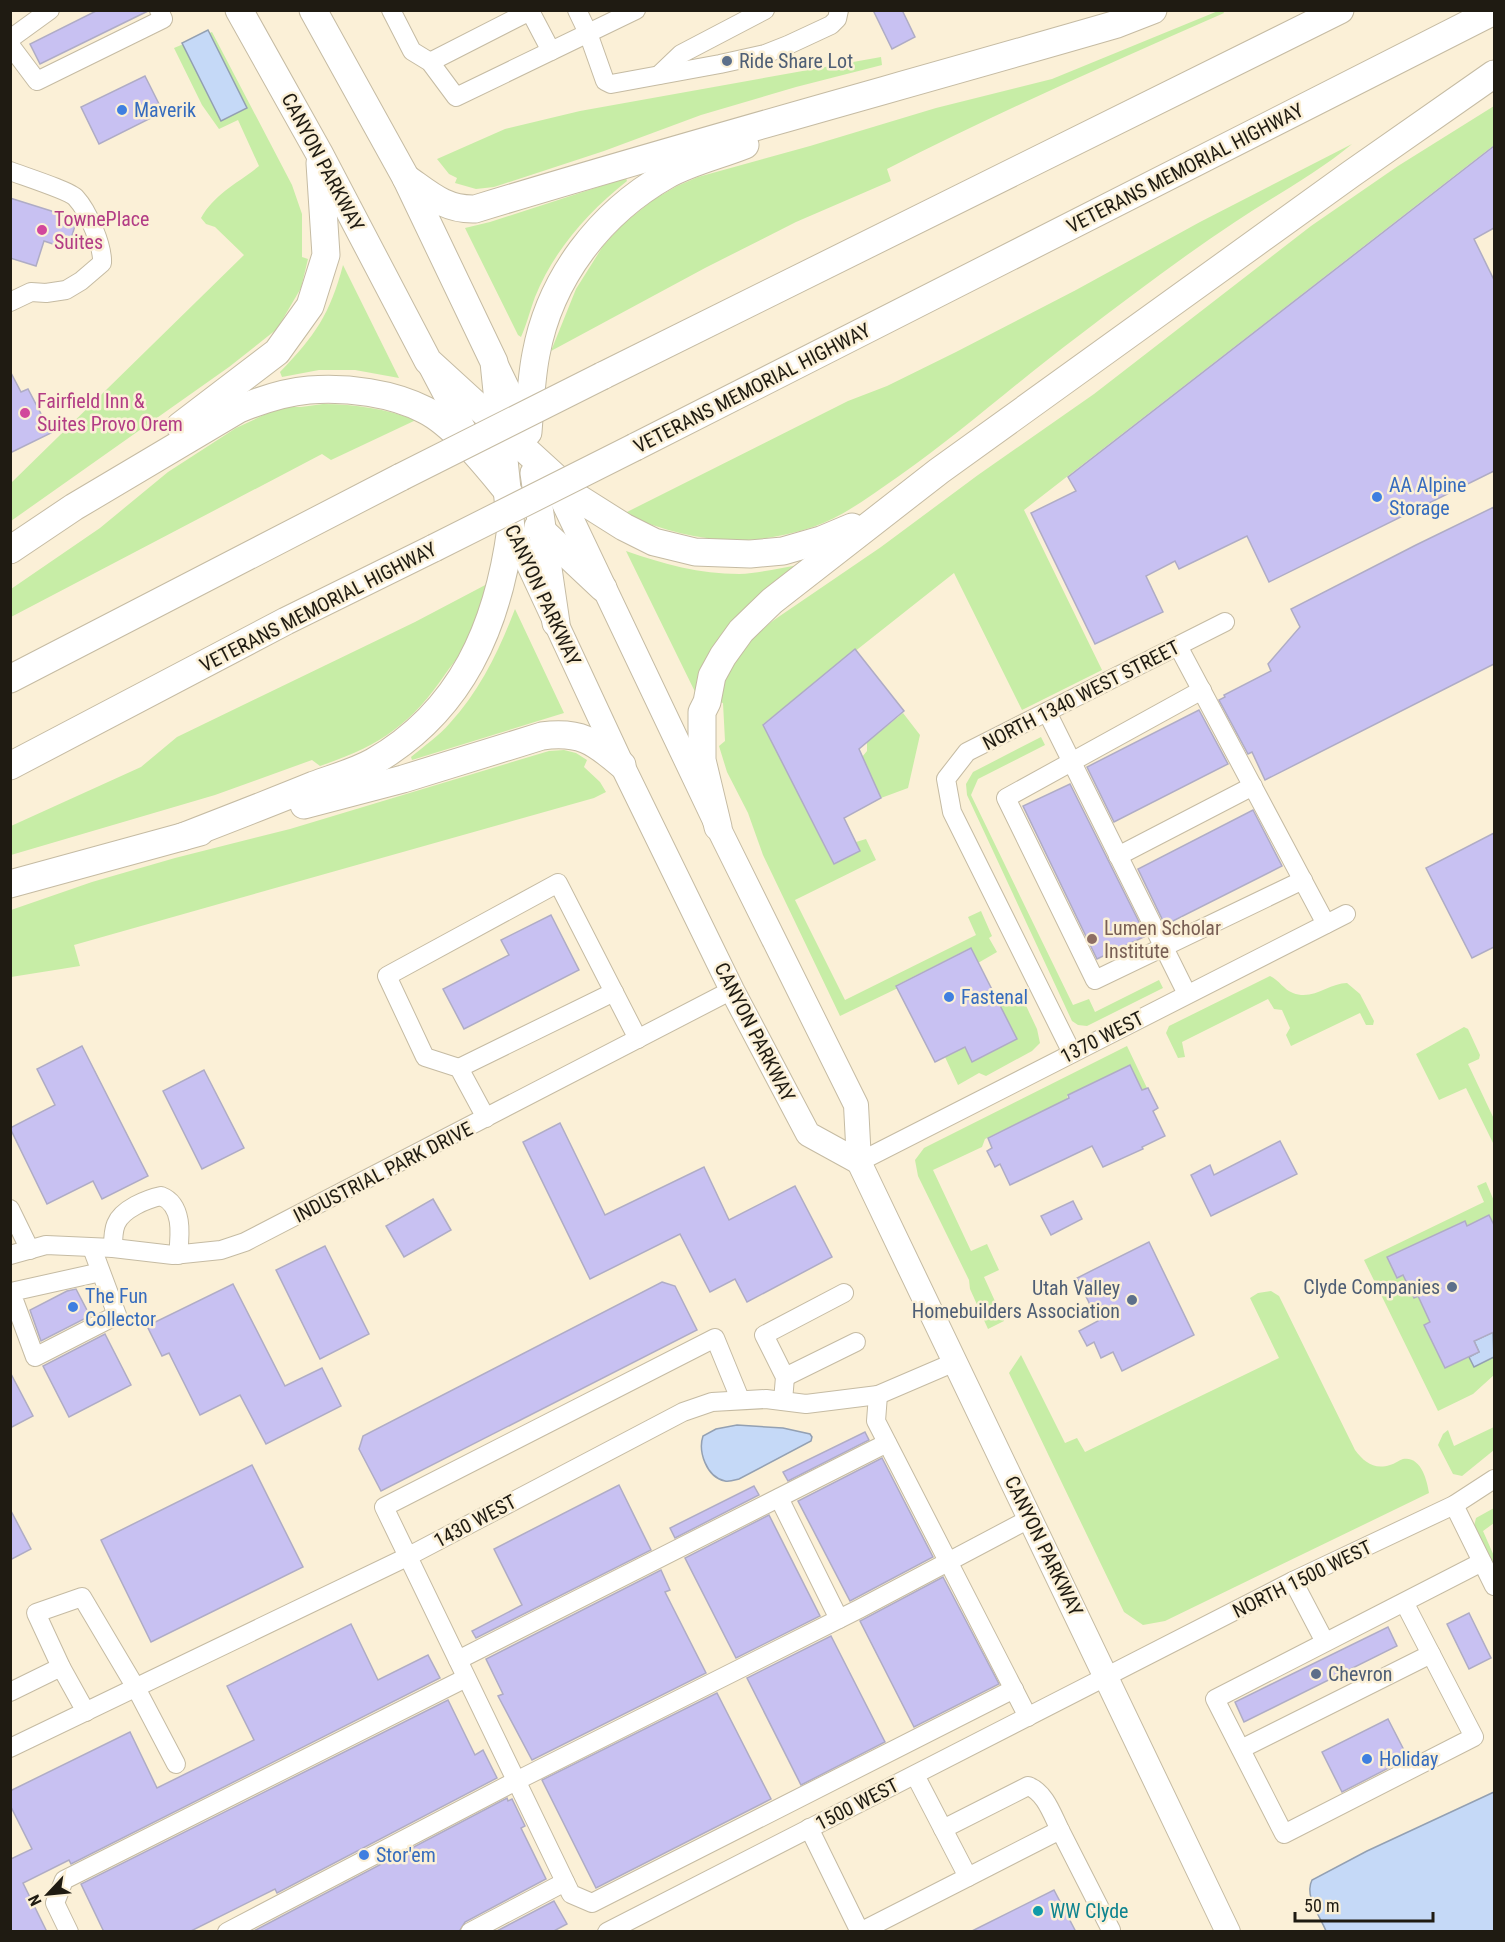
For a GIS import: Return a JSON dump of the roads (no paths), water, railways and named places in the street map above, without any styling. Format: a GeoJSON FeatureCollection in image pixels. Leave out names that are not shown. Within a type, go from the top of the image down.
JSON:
{"type":"FeatureCollection","features":[{"type":"Feature","properties":{"kind":"highway","name":"CANYON PARKWAY"},"geometry":{"type":"LineString","coordinates":[[239,10],[320,153],[428,361]]}},
{"type":"Feature","properties":{"kind":"highway","name":"CANYON PARKWAY"},"geometry":{"type":"LineString","coordinates":[[314,10],[406,178],[494,362]]}},
{"type":"Feature","properties":{"kind":"highway"},"geometry":{"type":"LineString","coordinates":[[406,178],[442,202],[459,209],[475,209],[654,154],[1118,24],[1153,10]]}},
{"type":"Feature","properties":{"kind":"highway"},"geometry":{"type":"LineString","coordinates":[[10,679],[401,477],[1340,10]]}},
{"type":"Feature","properties":{"kind":"highway","name":"VETERANS MEMORIAL HIGHWAY"},"geometry":{"type":"LineString","coordinates":[[10,766],[286,621],[635,447],[1494,11]]}},
{"type":"Feature","properties":{"kind":"highway"},"geometry":{"type":"LineString","coordinates":[[718,827],[702,760],[702,712],[707,702],[712,676],[741,631],[772,602],[939,471],[1351,174],[1494,74]]}},
{"type":"Feature","properties":{"kind":"highway"},"geometry":{"type":"LineString","coordinates":[[556,624],[543,532],[536,452],[536,355],[548,309],[580,251],[618,209],[668,174],[894,88]]}},
{"type":"Feature","properties":{"kind":"highway"},"geometry":{"type":"LineString","coordinates":[[74,507],[277,352],[310,306],[327,255],[320,153]]}},
{"type":"Feature","properties":{"kind":"highway"},"geometry":{"type":"LineString","coordinates":[[428,361],[501,428],[536,452],[578,498],[624,527],[654,542],[695,552],[750,554],[783,551],[821,540],[850,528],[939,471]]}},
{"type":"Feature","properties":{"kind":"highway"},"geometry":{"type":"LineString","coordinates":[[182,837],[372,763],[431,720],[450,697],[479,648],[497,600],[508,549],[511,526],[494,362]]}},
{"type":"Feature","properties":{"kind":"highway"},"geometry":{"type":"LineString","coordinates":[[10,550],[74,507],[239,409],[267,398],[309,390],[362,392],[389,397],[426,410],[450,428],[543,532],[603,588]]}},
{"type":"Feature","properties":{"kind":"highway"},"geometry":{"type":"LineString","coordinates":[[10,884],[403,779],[542,736],[573,735],[588,739],[622,765]]}},
{"type":"Feature","properties":{"kind":"main road","name":"CANYON PARKWAY"},"geometry":{"type":"LineString","coordinates":[[428,361],[479,458],[622,765],[732,990],[807,1134],[859,1162]]}},
{"type":"Feature","properties":{"kind":"main road","name":"CANYON PARKWAY"},"geometry":{"type":"LineString","coordinates":[[494,362],[718,827],[856,1105],[859,1162],[1228,1932]]}},
{"type":"Feature","properties":{"kind":"street"},"geometry":{"type":"LineString","coordinates":[[10,39],[50,10]]}},
{"type":"Feature","properties":{"kind":"street"},"geometry":{"type":"LineString","coordinates":[[14,56],[37,81],[163,19],[159,10]]}},
{"type":"Feature","properties":{"kind":"street"},"geometry":{"type":"LineString","coordinates":[[391,10],[412,51],[430,62],[456,97],[636,10]]}},
{"type":"Feature","properties":{"kind":"street"},"geometry":{"type":"LineString","coordinates":[[577,10],[605,81],[611,84],[765,54],[831,25],[837,19],[840,10]]}},
{"type":"Feature","properties":{"kind":"street"},"geometry":{"type":"LineString","coordinates":[[658,75],[681,54],[765,10]]}},
{"type":"Feature","properties":{"kind":"street"},"geometry":{"type":"LineString","coordinates":[[430,62],[530,11],[551,51]]}},
{"type":"Feature","properties":{"kind":"street"},"geometry":{"type":"LineString","coordinates":[[10,171],[75,197],[93,226],[103,253],[102,263],[81,281],[66,290],[46,293],[32,292],[10,302]]}},
{"type":"Feature","properties":{"kind":"street","name":"NORTH 1340 WEST STREET"},"geometry":{"type":"LineString","coordinates":[[1072,1053],[952,812],[946,779],[968,752],[1226,622]]}},
{"type":"Feature","properties":{"kind":"street"},"geometry":{"type":"LineString","coordinates":[[1178,646],[1326,924]]}},
{"type":"Feature","properties":{"kind":"street"},"geometry":{"type":"LineString","coordinates":[[1202,690],[1006,798],[1095,980],[1303,880]]}},
{"type":"Feature","properties":{"kind":"street"},"geometry":{"type":"LineString","coordinates":[[1047,712],[1187,994]]}},
{"type":"Feature","properties":{"kind":"street"},"geometry":{"type":"LineString","coordinates":[[1118,856],[1253,786]]}},
{"type":"Feature","properties":{"kind":"street"},"geometry":{"type":"LineString","coordinates":[[486,1118],[459,1068],[425,1057],[387,976],[558,883],[638,1039]]}},
{"type":"Feature","properties":{"kind":"street","name":"1370 WEST"},"geometry":{"type":"LineString","coordinates":[[859,1162],[1346,914]]}},
{"type":"Feature","properties":{"kind":"street","name":"INDUSTRIAL PARK DRIVE"},"geometry":{"type":"LineString","coordinates":[[10,1255],[46,1245],[112,1248],[178,1255],[221,1250],[245,1242],[732,990]]}},
{"type":"Feature","properties":{"kind":"street"},"geometry":{"type":"LineString","coordinates":[[459,1068],[614,992]]}},
{"type":"Feature","properties":{"kind":"street"},"geometry":{"type":"LineString","coordinates":[[112,1248],[114,1232],[120,1216],[161,1196],[172,1205],[180,1224],[178,1255]]}},
{"type":"Feature","properties":{"kind":"street"},"geometry":{"type":"LineString","coordinates":[[10,1209],[30,1250]]}},
{"type":"Feature","properties":{"kind":"street"},"geometry":{"type":"LineString","coordinates":[[92,1248],[101,1272],[117,1315],[35,1357],[11,1292],[101,1272]]}},
{"type":"Feature","properties":{"kind":"street"},"geometry":{"type":"LineString","coordinates":[[783,1401],[785,1377],[764,1335],[844,1293]]}},
{"type":"Feature","properties":{"kind":"street"},"geometry":{"type":"LineString","coordinates":[[740,1399],[715,1338],[384,1507],[571,1894],[592,1903],[1014,1689]]}},
{"type":"Feature","properties":{"kind":"street"},"geometry":{"type":"LineString","coordinates":[[785,1377],[856,1342]]}},
{"type":"Feature","properties":{"kind":"street","name":"1430 WEST"},"geometry":{"type":"LineString","coordinates":[[10,1748],[407,1557],[683,1412],[712,1401],[766,1399],[806,1404],[878,1395],[955,1362]]}},
{"type":"Feature","properties":{"kind":"street"},"geometry":{"type":"LineString","coordinates":[[878,1395],[876,1421],[1028,1717]]}},
{"type":"Feature","properties":{"kind":"street"},"geometry":{"type":"LineString","coordinates":[[458,1660],[887,1443]]}},
{"type":"Feature","properties":{"kind":"street","name":"NORTH 1500 WEST"},"geometry":{"type":"LineString","coordinates":[[1107,1677],[1293,1581],[1454,1505],[1494,1479]]}},
{"type":"Feature","properties":{"kind":"street"},"geometry":{"type":"LineString","coordinates":[[778,1498],[838,1619]]}},
{"type":"Feature","properties":{"kind":"street"},"geometry":{"type":"LineString","coordinates":[[1454,1505],[1494,1583]]}},
{"type":"Feature","properties":{"kind":"street"},"geometry":{"type":"LineString","coordinates":[[227,1932],[516,1781],[838,1619],[1031,1518]]}},
{"type":"Feature","properties":{"kind":"street"},"geometry":{"type":"LineString","coordinates":[[1404,1602],[1474,1737],[1284,1834],[1215,1699],[1325,1642],[1482,1562]]}},
{"type":"Feature","properties":{"kind":"street"},"geometry":{"type":"LineString","coordinates":[[1293,1581],[1325,1642]]}},
{"type":"Feature","properties":{"kind":"street"},"geometry":{"type":"LineString","coordinates":[[86,1712],[61,1667],[36,1613],[82,1597],[136,1688],[176,1764]]}},
{"type":"Feature","properties":{"kind":"street"},"geometry":{"type":"LineString","coordinates":[[1240,1749],[1431,1654]]}},
{"type":"Feature","properties":{"kind":"street"},"geometry":{"type":"LineString","coordinates":[[10,1692],[61,1667]]}},
{"type":"Feature","properties":{"kind":"street","name":"1500 WEST"},"geometry":{"type":"LineString","coordinates":[[607,1932],[1107,1677]]}},
{"type":"Feature","properties":{"kind":"street"},"geometry":{"type":"LineString","coordinates":[[69,1932],[55,1903],[64,1880],[466,1678]]}},
{"type":"Feature","properties":{"kind":"street"},"geometry":{"type":"LineString","coordinates":[[915,1775],[968,1877]]}},
{"type":"Feature","properties":{"kind":"street"},"geometry":{"type":"LineString","coordinates":[[943,1829],[1028,1786],[1035,1788],[1043,1797],[1111,1930]]}},
{"type":"Feature","properties":{"kind":"street"},"geometry":{"type":"LineString","coordinates":[[809,1828],[860,1932],[1060,1830]]}},
{"type":"Feature","properties":{"kind":"street"},"geometry":{"type":"LineString","coordinates":[[470,1932],[565,1882]]}},
{"type":"Feature","properties":{"kind":"water"},"geometry":{"type":"Polygon","coordinates":[[[208,30],[247,108],[221,121],[182,43],[208,30]]]}},
{"type":"Feature","properties":{"kind":"water"},"geometry":{"type":"Polygon","coordinates":[[[1493,1332],[1494,1357],[1474,1367],[1469,1357],[1479,1352],[1474,1341],[1493,1332]]]}},
{"type":"Feature","properties":{"kind":"water"},"geometry":{"type":"Polygon","coordinates":[[[737,1425],[783,1428],[810,1434],[812,1437],[811,1441],[739,1479],[725,1481],[718,1479],[705,1463],[702,1449],[703,1436],[716,1429],[737,1425]]]}},
{"type":"Feature","properties":{"kind":"water"},"geometry":{"type":"Polygon","coordinates":[[[1494,1792],[1494,1931],[1326,1931],[1311,1899],[1312,1880],[1367,1851],[1494,1792]]]}},
{"type":"Feature","properties":{"kind":"place","name":"Ride Share Lot"},"geometry":{"type":"Point","coordinates":[727,61]}},
{"type":"Feature","properties":{"kind":"place","name":"Maverik"},"geometry":{"type":"Point","coordinates":[122,110]}},
{"type":"Feature","properties":{"kind":"place","name":"TownePlace Suites"},"geometry":{"type":"Point","coordinates":[42,230]}},
{"type":"Feature","properties":{"kind":"place","name":"Fairfield Inn & Suites Provo Orem"},"geometry":{"type":"Point","coordinates":[25,413]}},
{"type":"Feature","properties":{"kind":"place","name":"AA Alpine Storage"},"geometry":{"type":"Point","coordinates":[1377,497]}},
{"type":"Feature","properties":{"kind":"place","name":"Lumen Scholar Institute"},"geometry":{"type":"Point","coordinates":[1092,939]}},
{"type":"Feature","properties":{"kind":"place","name":"Fastenal"},"geometry":{"type":"Point","coordinates":[949,997]}},
{"type":"Feature","properties":{"kind":"place","name":"Clyde Companies"},"geometry":{"type":"Point","coordinates":[1452,1287]}},
{"type":"Feature","properties":{"kind":"place","name":"Utah Valley Homebuilders Association"},"geometry":{"type":"Point","coordinates":[1132,1300]}},
{"type":"Feature","properties":{"kind":"place","name":"The Fun Collector"},"geometry":{"type":"Point","coordinates":[73,1307]}},
{"type":"Feature","properties":{"kind":"place","name":"Chevron"},"geometry":{"type":"Point","coordinates":[1316,1674]}},
{"type":"Feature","properties":{"kind":"place","name":"Holiday"},"geometry":{"type":"Point","coordinates":[1367,1759]}},
{"type":"Feature","properties":{"kind":"place","name":"Stor'em"},"geometry":{"type":"Point","coordinates":[364,1855]}},
{"type":"Feature","properties":{"kind":"place","name":"WW Clyde"},"geometry":{"type":"Point","coordinates":[1038,1911]}}]}
